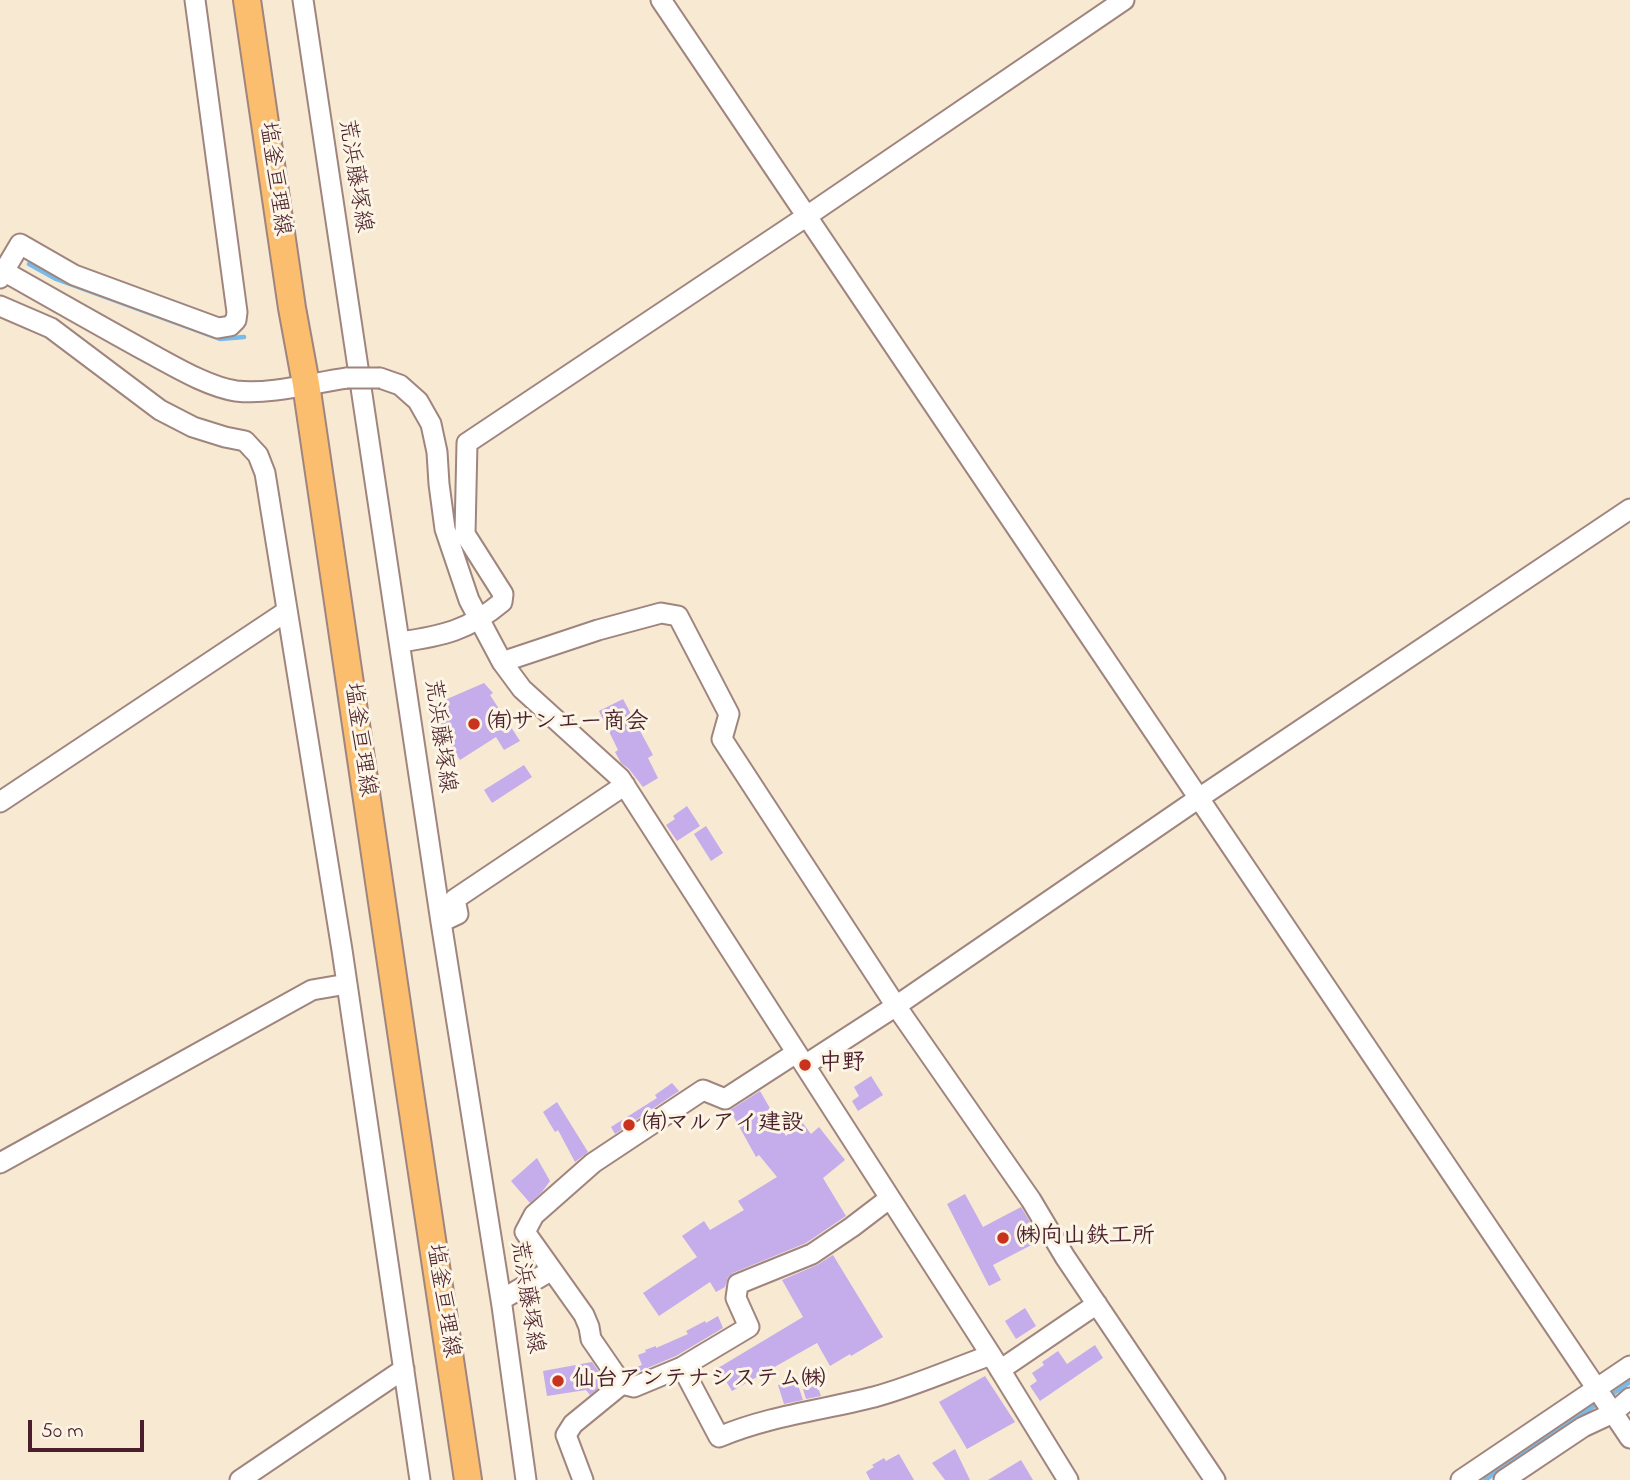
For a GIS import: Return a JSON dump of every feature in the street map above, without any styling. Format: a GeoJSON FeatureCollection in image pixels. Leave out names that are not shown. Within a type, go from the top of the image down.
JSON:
{"type":"FeatureCollection","features":[{"type":"Feature","properties":{"kind":"main road","name":"塩釜亘理線"},"geometry":{"type":"LineString","coordinates":[[247,0],[468,1480]]}},
{"type":"Feature","properties":{"kind":"street"},"geometry":{"type":"LineString","coordinates":[[195,0],[236,320],[230,326],[218,328],[74,275],[20,244],[1,273],[174,366],[215,385],[235,390],[258,391],[347,378],[380,379],[400,385],[418,401],[431,424],[437,452],[445,529],[469,600],[502,662],[522,689],[625,785],[1068,1480]]}},
{"type":"Feature","properties":{"kind":"street","name":"荒浜藤塚線"},"geometry":{"type":"LineString","coordinates":[[303,0],[526,1480]]}},
{"type":"Feature","properties":{"kind":"street"},"geometry":{"type":"LineString","coordinates":[[661,0],[1630,1438]]}},
{"type":"Feature","properties":{"kind":"street"},"geometry":{"type":"LineString","coordinates":[[400,642],[468,626],[479,621],[502,602],[503,594],[465,534],[467,443],[1124,0]]}},
{"type":"Feature","properties":{"kind":"street"},"geometry":{"type":"LineString","coordinates":[[0,306],[51,328],[160,410],[193,427],[245,441],[258,455],[265,473],[347,984],[420,1480]]}},
{"type":"Feature","properties":{"kind":"street"},"geometry":{"type":"LineString","coordinates":[[890,1198],[812,1254],[738,1284],[736,1298],[749,1327],[682,1367],[635,1387],[622,1384],[591,1339],[584,1315],[525,1231],[534,1215],[593,1163],[703,1090],[725,1099],[896,1006],[1199,798],[1630,509]]}},
{"type":"Feature","properties":{"kind":"street"},"geometry":{"type":"LineString","coordinates":[[0,802],[287,611]]}},
{"type":"Feature","properties":{"kind":"street"},"geometry":{"type":"LineString","coordinates":[[502,662],[598,630],[661,613],[678,616],[729,714],[722,739],[896,1006],[1031,1200],[1065,1257],[1215,1480]]}},
{"type":"Feature","properties":{"kind":"street"},"geometry":{"type":"LineString","coordinates":[[441,922],[458,914],[455,899],[625,785]]}},
{"type":"Feature","properties":{"kind":"street"},"geometry":{"type":"LineString","coordinates":[[0,1163],[312,990],[347,984]]}},
{"type":"Feature","properties":{"kind":"street"},"geometry":{"type":"LineString","coordinates":[[501,1300],[552,1270]]}},
{"type":"Feature","properties":{"kind":"street"},"geometry":{"type":"LineString","coordinates":[[682,1367],[719,1437],[745,1426],[879,1395],[928,1379],[995,1363],[1097,1304]]}},
{"type":"Feature","properties":{"kind":"street"},"geometry":{"type":"LineString","coordinates":[[1503,1480],[1583,1427],[1630,1366]]}},
{"type":"Feature","properties":{"kind":"street"},"geometry":{"type":"LineString","coordinates":[[240,1480],[404,1369]]}},
{"type":"Feature","properties":{"kind":"street"},"geometry":{"type":"LineString","coordinates":[[583,1480],[566,1435],[573,1424],[622,1384]]}},
{"type":"Feature","properties":{"kind":"street"},"geometry":{"type":"LineString","coordinates":[[1461,1480],[1605,1400],[1630,1398]]}},
{"type":"Feature","properties":{"kind":"building","name":"㈲サンエー商会"},"geometry":{"type":"Polygon","coordinates":[[[484,683],[493,693],[490,695],[520,741],[504,750],[496,737],[460,760],[441,731],[431,706],[484,683]]]}},
{"type":"Feature","properties":{"kind":"building"},"geometry":{"type":"Polygon","coordinates":[[[623,699],[653,755],[648,758],[658,778],[643,787],[621,763],[615,752],[618,750],[599,711],[623,699]]]}},
{"type":"Feature","properties":{"kind":"building"},"geometry":{"type":"Polygon","coordinates":[[[524,765],[532,777],[492,803],[484,790],[524,765]]]}},
{"type":"Feature","properties":{"kind":"building"},"geometry":{"type":"Polygon","coordinates":[[[687,806],[700,826],[677,841],[666,825],[687,806]]]}},
{"type":"Feature","properties":{"kind":"building"},"geometry":{"type":"Polygon","coordinates":[[[706,826],[723,853],[711,861],[694,834],[706,826]]]}},
{"type":"Feature","properties":{"kind":"building"},"geometry":{"type":"Polygon","coordinates":[[[871,1076],[883,1095],[858,1111],[852,1101],[859,1096],[854,1087],[871,1076]]]}},
{"type":"Feature","properties":{"kind":"building"},"geometry":{"type":"Polygon","coordinates":[[[672,1083],[679,1091],[615,1134],[611,1127],[657,1098],[655,1095],[672,1083]]]}},
{"type":"Feature","properties":{"kind":"building"},"geometry":{"type":"Polygon","coordinates":[[[760,1091],[786,1136],[802,1122],[811,1134],[819,1127],[845,1160],[823,1178],[846,1216],[806,1243],[733,1273],[728,1277],[725,1287],[716,1292],[710,1282],[659,1316],[643,1293],[697,1257],[682,1236],[704,1221],[710,1230],[744,1210],[738,1201],[777,1177],[759,1155],[756,1157],[730,1110],[760,1091]]]}},
{"type":"Feature","properties":{"kind":"building"},"geometry":{"type":"Polygon","coordinates":[[[557,1102],[588,1152],[575,1162],[558,1130],[555,1132],[543,1112],[557,1102]]]}},
{"type":"Feature","properties":{"kind":"building"},"geometry":{"type":"Polygon","coordinates":[[[537,1158],[550,1181],[530,1203],[511,1181],[537,1158]]]}},
{"type":"Feature","properties":{"kind":"building","name":"㈱向山鉄工所"},"geometry":{"type":"Polygon","coordinates":[[[965,1194],[983,1227],[1021,1207],[1041,1240],[993,1265],[1001,1280],[989,1286],[947,1204],[965,1194]]]}},
{"type":"Feature","properties":{"kind":"building"},"geometry":{"type":"Polygon","coordinates":[[[833,1255],[883,1337],[830,1366],[817,1343],[732,1391],[718,1368],[803,1317],[782,1280],[833,1255]]]}},
{"type":"Feature","properties":{"kind":"building"},"geometry":{"type":"Polygon","coordinates":[[[1025,1308],[1036,1326],[1016,1339],[1005,1321],[1025,1308]]]}},
{"type":"Feature","properties":{"kind":"building"},"geometry":{"type":"Polygon","coordinates":[[[718,1316],[723,1328],[676,1356],[633,1374],[631,1369],[642,1365],[638,1355],[646,1352],[645,1350],[688,1334],[686,1331],[718,1316]]]}},
{"type":"Feature","properties":{"kind":"building"},"geometry":{"type":"Polygon","coordinates":[[[1095,1345],[1103,1358],[1040,1401],[1030,1386],[1037,1381],[1032,1373],[1044,1365],[1042,1362],[1058,1351],[1067,1364],[1095,1345]]]}},
{"type":"Feature","properties":{"kind":"building"},"geometry":{"type":"Polygon","coordinates":[[[592,1362],[606,1382],[590,1395],[586,1390],[547,1396],[543,1371],[592,1362]]]}},
{"type":"Feature","properties":{"kind":"building"},"geometry":{"type":"Polygon","coordinates":[[[985,1376],[1015,1422],[967,1449],[939,1402],[985,1376]]]}},
{"type":"Feature","properties":{"kind":"building"},"geometry":{"type":"Polygon","coordinates":[[[796,1379],[803,1400],[784,1404],[778,1385],[796,1379]]]}},
{"type":"Feature","properties":{"kind":"building"},"geometry":{"type":"Polygon","coordinates":[[[817,1385],[821,1396],[806,1399],[803,1389],[817,1385]]]}},
{"type":"Feature","properties":{"kind":"building"},"geometry":{"type":"Polygon","coordinates":[[[955,1449],[970,1480],[945,1480],[932,1463],[955,1449]]]}},
{"type":"Feature","properties":{"kind":"building"},"geometry":{"type":"Polygon","coordinates":[[[899,1454],[914,1480],[870,1480],[866,1472],[874,1467],[872,1465],[899,1454]]]}},
{"type":"Feature","properties":{"kind":"building"},"geometry":{"type":"Polygon","coordinates":[[[1021,1460],[1033,1480],[988,1480],[1021,1460]]]}},
{"type":"Feature","properties":{"kind":"waterway"},"geometry":{"type":"LineString","coordinates":[[29,264],[56,279],[220,339],[244,337]]}},
{"type":"Feature","properties":{"kind":"waterway"},"geometry":{"type":"LineString","coordinates":[[1608,1397],[1630,1382]]}},
{"type":"Feature","properties":{"kind":"waterway"},"geometry":{"type":"LineString","coordinates":[[1485,1480],[1600,1402]]}},
{"type":"Feature","properties":{"kind":"place","name":"㈲サンエー商会"},"geometry":{"type":"Point","coordinates":[474,724]}},
{"type":"Feature","properties":{"kind":"place","name":"中野"},"geometry":{"type":"Point","coordinates":[805,1065]}},
{"type":"Feature","properties":{"kind":"place","name":"㈲マルアイ建設"},"geometry":{"type":"Point","coordinates":[629,1125]}},
{"type":"Feature","properties":{"kind":"place","name":"㈱向山鉄工所"},"geometry":{"type":"Point","coordinates":[1003,1238]}},
{"type":"Feature","properties":{"kind":"place","name":"仙台アンテナシステム㈱"},"geometry":{"type":"Point","coordinates":[558,1381]}}]}
